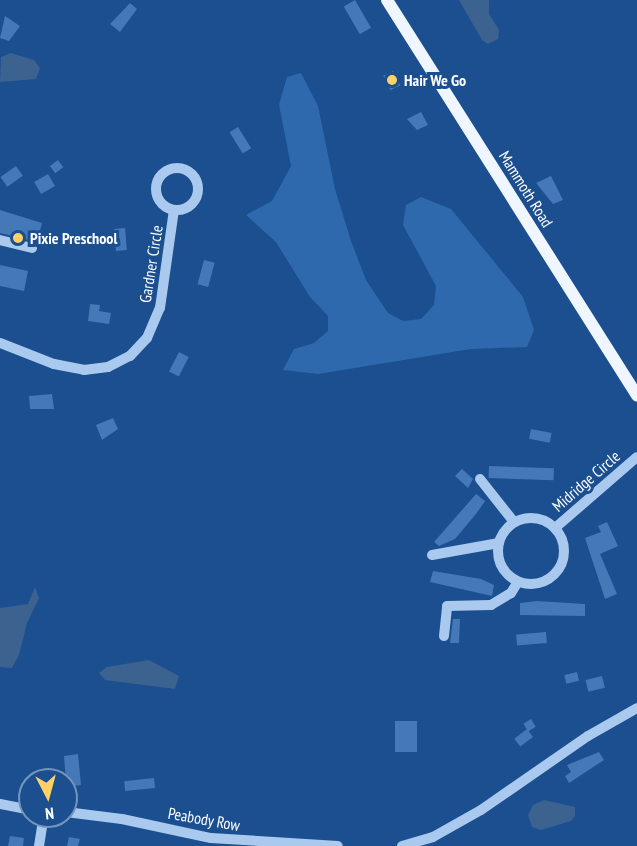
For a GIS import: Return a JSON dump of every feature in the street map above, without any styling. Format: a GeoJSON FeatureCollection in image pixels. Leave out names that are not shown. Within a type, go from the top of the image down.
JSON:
{"type":"FeatureCollection","features":[{"type":"Feature","properties":{"kind":"main road","name":"Mammoth Road"},"geometry":{"type":"LineString","coordinates":[[387,0],[637,396]]}},
{"type":"Feature","properties":{"kind":"street","name":"Gardner Circle"},"geometry":{"type":"LineString","coordinates":[[0,343],[54,364],[84,370],[108,367],[130,356],[151,332],[160,308],[174,210]]}},
{"type":"Feature","properties":{"kind":"street"},"geometry":{"type":"LineString","coordinates":[[0,240],[32,248]]}},
{"type":"Feature","properties":{"kind":"street","name":"Midridge Circle"},"geometry":{"type":"LineString","coordinates":[[555,528],[637,457]]}},
{"type":"Feature","properties":{"kind":"street"},"geometry":{"type":"LineString","coordinates":[[444,636],[447,606],[491,605],[511,593],[518,582],[501,565],[499,543],[514,522],[480,479]]}},
{"type":"Feature","properties":{"kind":"street","name":"Midridge Circle"},"geometry":{"type":"LineString","coordinates":[[514,522],[538,518],[555,528],[564,545],[559,569],[539,584],[518,582]]}},
{"type":"Feature","properties":{"kind":"street"},"geometry":{"type":"LineString","coordinates":[[432,555],[499,543]]}},
{"type":"Feature","properties":{"kind":"street"},"geometry":{"type":"LineString","coordinates":[[402,846],[436,841],[637,708]]}},
{"type":"Feature","properties":{"kind":"street"},"geometry":{"type":"LineString","coordinates":[[0,804],[18,808]]}},
{"type":"Feature","properties":{"kind":"street","name":"Peabody Row"},"geometry":{"type":"LineString","coordinates":[[78,814],[122,819],[211,838],[338,846]]}},
{"type":"Feature","properties":{"kind":"street"},"geometry":{"type":"LineString","coordinates":[[39,846],[42,828]]}},
{"type":"Feature","properties":{"kind":"shaded area"},"geometry":{"type":"Polygon","coordinates":[[[459,0],[489,0],[489,14],[499,30],[498,39],[488,44],[482,40],[459,0]]]}},
{"type":"Feature","properties":{"kind":"shaded area"},"geometry":{"type":"Polygon","coordinates":[[[11,53],[34,60],[40,68],[36,79],[0,82],[1,57],[11,53]]]}},
{"type":"Feature","properties":{"kind":"shaded area"},"geometry":{"type":"Polygon","coordinates":[[[301,73],[318,106],[335,189],[351,241],[366,280],[388,313],[403,321],[421,319],[434,305],[436,286],[403,225],[406,205],[421,197],[451,209],[523,297],[534,330],[527,347],[471,349],[318,374],[283,370],[294,349],[314,343],[328,331],[328,316],[310,297],[276,242],[246,215],[272,201],[291,166],[279,105],[287,77],[301,73]]]}},
{"type":"Feature","properties":{"kind":"shaded area"},"geometry":{"type":"Polygon","coordinates":[[[35,587],[39,598],[27,623],[19,655],[12,668],[0,667],[0,608],[28,604],[35,587]]]}},
{"type":"Feature","properties":{"kind":"shaded area"},"geometry":{"type":"Polygon","coordinates":[[[149,660],[179,676],[175,689],[105,680],[99,673],[107,667],[149,660]]]}},
{"type":"Feature","properties":{"kind":"shaded area"},"geometry":{"type":"Polygon","coordinates":[[[544,800],[575,807],[575,816],[571,821],[541,830],[532,827],[528,815],[533,805],[544,800]]]}},
{"type":"Feature","properties":{"kind":"building"},"geometry":{"type":"Polygon","coordinates":[[[355,0],[371,28],[360,34],[344,6],[355,0]]]}},
{"type":"Feature","properties":{"kind":"building"},"geometry":{"type":"Polygon","coordinates":[[[130,3],[137,9],[120,32],[110,24],[130,3]]]}},
{"type":"Feature","properties":{"kind":"building"},"geometry":{"type":"Polygon","coordinates":[[[5,16],[20,26],[9,41],[0,38],[5,16]]]}},
{"type":"Feature","properties":{"kind":"building","name":"Hair We Go"},"geometry":{"type":"Polygon","coordinates":[[[393,71],[400,85],[390,90],[383,76],[393,71]]]}},
{"type":"Feature","properties":{"kind":"building"},"geometry":{"type":"Polygon","coordinates":[[[421,112],[428,125],[417,130],[407,119],[421,112]]]}},
{"type":"Feature","properties":{"kind":"building"},"geometry":{"type":"Polygon","coordinates":[[[238,127],[251,148],[243,154],[230,132],[238,127]]]}},
{"type":"Feature","properties":{"kind":"building"},"geometry":{"type":"Polygon","coordinates":[[[58,160],[63,167],[55,173],[50,166],[58,160]]]}},
{"type":"Feature","properties":{"kind":"building"},"geometry":{"type":"Polygon","coordinates":[[[16,166],[23,176],[7,187],[0,177],[16,166]]]}},
{"type":"Feature","properties":{"kind":"building"},"geometry":{"type":"Polygon","coordinates":[[[48,174],[55,186],[41,194],[34,182],[48,174]]]}},
{"type":"Feature","properties":{"kind":"building"},"geometry":{"type":"Polygon","coordinates":[[[551,176],[563,200],[553,204],[536,183],[551,176]]]}},
{"type":"Feature","properties":{"kind":"building"},"geometry":{"type":"Polygon","coordinates":[[[0,210],[42,223],[37,242],[0,233],[0,210]]]}},
{"type":"Feature","properties":{"kind":"building"},"geometry":{"type":"Polygon","coordinates":[[[125,228],[127,250],[116,251],[114,229],[125,228]]]}},
{"type":"Feature","properties":{"kind":"building"},"geometry":{"type":"Polygon","coordinates":[[[204,260],[215,263],[208,287],[198,284],[204,260]]]}},
{"type":"Feature","properties":{"kind":"building"},"geometry":{"type":"Polygon","coordinates":[[[0,265],[28,271],[24,291],[0,286],[0,265]]]}},
{"type":"Feature","properties":{"kind":"building"},"geometry":{"type":"Polygon","coordinates":[[[90,304],[100,305],[99,311],[111,313],[109,324],[88,321],[90,304]]]}},
{"type":"Feature","properties":{"kind":"building"},"geometry":{"type":"Polygon","coordinates":[[[179,352],[189,357],[179,377],[169,372],[179,352]]]}},
{"type":"Feature","properties":{"kind":"building"},"geometry":{"type":"Polygon","coordinates":[[[52,394],[54,409],[30,409],[29,396],[52,394]]]}},
{"type":"Feature","properties":{"kind":"building"},"geometry":{"type":"Polygon","coordinates":[[[113,418],[118,429],[102,440],[96,425],[113,418]]]}},
{"type":"Feature","properties":{"kind":"building"},"geometry":{"type":"Polygon","coordinates":[[[531,429],[552,433],[550,443],[529,439],[531,429]]]}},
{"type":"Feature","properties":{"kind":"building"},"geometry":{"type":"Polygon","coordinates":[[[489,466],[554,468],[554,480],[489,478],[489,466]]]}},
{"type":"Feature","properties":{"kind":"building"},"geometry":{"type":"Polygon","coordinates":[[[462,469],[473,479],[468,488],[455,476],[462,469]]]}},
{"type":"Feature","properties":{"kind":"building"},"geometry":{"type":"Polygon","coordinates":[[[476,494],[485,501],[476,514],[455,539],[439,546],[434,542],[476,494]]]}},
{"type":"Feature","properties":{"kind":"building"},"geometry":{"type":"Polygon","coordinates":[[[607,522],[618,546],[600,554],[617,594],[605,599],[585,538],[601,532],[598,526],[607,522]]]}},
{"type":"Feature","properties":{"kind":"building"},"geometry":{"type":"Polygon","coordinates":[[[433,571],[481,579],[494,585],[492,596],[430,582],[433,571]]]}},
{"type":"Feature","properties":{"kind":"building"},"geometry":{"type":"Polygon","coordinates":[[[537,601],[585,604],[585,616],[520,615],[520,603],[537,601]]]}},
{"type":"Feature","properties":{"kind":"building"},"geometry":{"type":"Polygon","coordinates":[[[453,619],[460,619],[459,643],[450,643],[453,619]]]}},
{"type":"Feature","properties":{"kind":"building"},"geometry":{"type":"Polygon","coordinates":[[[546,632],[547,643],[517,646],[516,635],[546,632]]]}},
{"type":"Feature","properties":{"kind":"building"},"geometry":{"type":"Polygon","coordinates":[[[577,672],[579,681],[566,684],[564,675],[577,672]]]}},
{"type":"Feature","properties":{"kind":"building"},"geometry":{"type":"Polygon","coordinates":[[[602,676],[605,688],[588,692],[586,680],[602,676]]]}},
{"type":"Feature","properties":{"kind":"building"},"geometry":{"type":"Polygon","coordinates":[[[531,719],[536,727],[528,731],[523,724],[531,719]]]}},
{"type":"Feature","properties":{"kind":"building"},"geometry":{"type":"Polygon","coordinates":[[[395,721],[417,721],[417,752],[395,752],[395,721]]]}},
{"type":"Feature","properties":{"kind":"building"},"geometry":{"type":"Polygon","coordinates":[[[527,729],[533,737],[520,747],[514,739],[527,729]]]}},
{"type":"Feature","properties":{"kind":"building"},"geometry":{"type":"Polygon","coordinates":[[[599,752],[604,760],[569,783],[565,776],[571,772],[567,765],[599,752]]]}},
{"type":"Feature","properties":{"kind":"building"},"geometry":{"type":"Polygon","coordinates":[[[78,754],[81,785],[78,785],[78,768],[65,768],[64,756],[78,754]]]}},
{"type":"Feature","properties":{"kind":"building"},"geometry":{"type":"Polygon","coordinates":[[[154,778],[155,788],[125,791],[124,781],[154,778]]]}},
{"type":"Feature","properties":{"kind":"building"},"geometry":{"type":"Polygon","coordinates":[[[10,836],[24,838],[23,846],[8,846],[10,836]]]}},
{"type":"Feature","properties":{"kind":"building"},"geometry":{"type":"Polygon","coordinates":[[[69,837],[80,839],[78,846],[67,846],[69,837]]]}},
{"type":"Feature","properties":{"kind":"place","name":"Hair We Go"},"geometry":{"type":"Point","coordinates":[392,80]}},
{"type":"Feature","properties":{"kind":"place","name":"Pixie Preschool"},"geometry":{"type":"Point","coordinates":[18,238]}}]}
